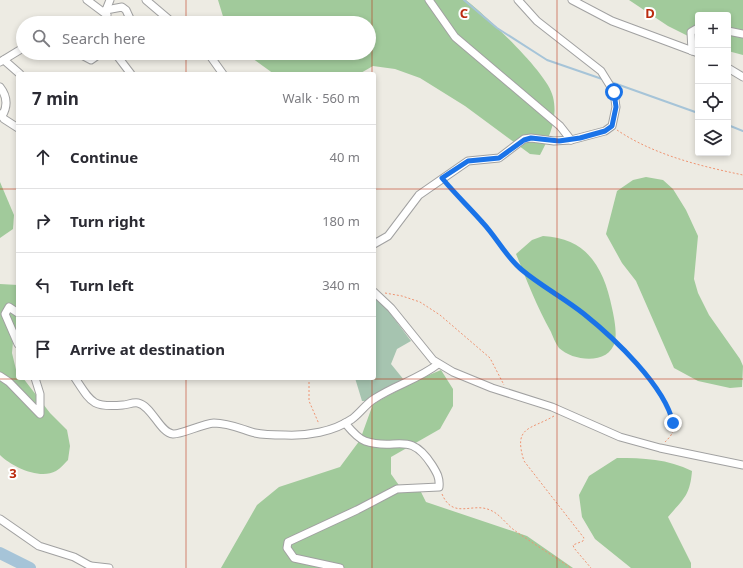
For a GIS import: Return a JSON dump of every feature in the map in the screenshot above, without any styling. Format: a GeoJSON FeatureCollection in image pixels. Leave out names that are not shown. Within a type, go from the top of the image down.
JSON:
{"type":"FeatureCollection","features":[{"type":"Feature","properties":{"kind":"street"},"geometry":{"type":"LineString","coordinates":[[87,0],[106,12],[122,7],[126,10],[129,16]]}},
{"type":"Feature","properties":{"kind":"street"},"geometry":{"type":"LineString","coordinates":[[107,16],[106,12],[110,0]]}},
{"type":"Feature","properties":{"kind":"street"},"geometry":{"type":"LineString","coordinates":[[146,0],[165,16]]}},
{"type":"Feature","properties":{"kind":"street"},"geometry":{"type":"LineString","coordinates":[[429,0],[454,37],[560,126],[571,140]]}},
{"type":"Feature","properties":{"kind":"street"},"geometry":{"type":"LineString","coordinates":[[376,243],[388,236],[419,195],[468,161],[499,158],[524,140],[531,138],[554,141],[571,140],[605,131],[612,126],[616,107],[614,92],[601,71],[537,21],[518,0]]}},
{"type":"Feature","properties":{"kind":"street"},"geometry":{"type":"LineString","coordinates":[[572,0],[612,21],[695,52]]}},
{"type":"Feature","properties":{"kind":"street"},"geometry":{"type":"LineString","coordinates":[[695,30],[691,32],[695,52]]}},
{"type":"Feature","properties":{"kind":"street"},"geometry":{"type":"LineString","coordinates":[[731,32],[743,34]]}},
{"type":"Feature","properties":{"kind":"street"},"geometry":{"type":"LineString","coordinates":[[16,52],[2,61],[17,72]]}},
{"type":"Feature","properties":{"kind":"street"},"geometry":{"type":"LineString","coordinates":[[120,60],[129,72]]}},
{"type":"Feature","properties":{"kind":"street"},"geometry":{"type":"LineString","coordinates":[[213,60],[222,72]]}},
{"type":"Feature","properties":{"kind":"street"},"geometry":{"type":"LineString","coordinates":[[731,70],[743,77]]}},
{"type":"Feature","properties":{"kind":"street"},"geometry":{"type":"LineString","coordinates":[[0,87],[4,93],[6,102],[1,115],[16,124]]}},
{"type":"Feature","properties":{"kind":"street"},"geometry":{"type":"LineString","coordinates":[[376,293],[438,364],[507,393],[552,407],[620,437],[660,448],[743,465]]}},
{"type":"Feature","properties":{"kind":"street"},"geometry":{"type":"LineString","coordinates":[[16,311],[9,308],[5,314],[16,339]]}},
{"type":"Feature","properties":{"kind":"street"},"geometry":{"type":"LineString","coordinates":[[76,380],[90,399],[97,405],[104,406],[137,403],[146,407],[167,433],[174,435],[194,427],[213,423],[232,425],[256,433],[284,435],[313,434],[345,423],[352,419],[374,399],[410,379],[424,375],[438,364]]}},
{"type":"Feature","properties":{"kind":"street"},"geometry":{"type":"LineString","coordinates":[[0,376],[9,382],[40,414],[40,394],[36,380]]}},
{"type":"Feature","properties":{"kind":"street"},"geometry":{"type":"LineString","coordinates":[[340,568],[294,558],[286,548],[288,542],[398,489],[439,487],[440,479],[426,455],[414,445],[405,443],[378,444],[364,441],[345,423]]}},
{"type":"Feature","properties":{"kind":"street"},"geometry":{"type":"LineString","coordinates":[[0,519],[39,546],[74,557],[93,567],[109,568]]}},
{"type":"Feature","properties":{"kind":"path"},"geometry":{"type":"LineString","coordinates":[[612,126],[626,136],[662,152],[702,166],[743,175]]}},
{"type":"Feature","properties":{"kind":"path"},"geometry":{"type":"LineString","coordinates":[[442,178],[484,223],[511,260],[522,270],[584,314],[616,344],[656,386],[668,405],[673,423],[673,431],[660,448]]}},
{"type":"Feature","properties":{"kind":"path"},"geometry":{"type":"LineString","coordinates":[[376,293],[389,293],[414,300],[440,315],[490,358],[506,387],[507,393]]}},
{"type":"Feature","properties":{"kind":"path"},"geometry":{"type":"LineString","coordinates":[[309,380],[309,401],[322,430]]}},
{"type":"Feature","properties":{"kind":"path"},"geometry":{"type":"LineString","coordinates":[[561,411],[545,421],[528,427],[520,438],[520,448],[524,461],[584,538],[583,541],[573,545],[591,568]]}},
{"type":"Feature","properties":{"kind":"path"},"geometry":{"type":"LineString","coordinates":[[439,487],[445,500],[454,508],[489,509],[498,514],[513,529],[571,568]]}},
{"type":"Feature","properties":{"kind":"green space"},"geometry":{"type":"Polygon","coordinates":[[[218,0],[466,0],[487,18],[529,60],[549,87],[553,97],[554,120],[547,141],[540,155],[530,154],[465,106],[420,78],[395,69],[373,66],[362,72],[271,72],[255,60],[376,60],[376,16],[223,16],[218,0]]]}},
{"type":"Feature","properties":{"kind":"green space"},"geometry":{"type":"Polygon","coordinates":[[[629,0],[743,0],[743,55],[731,52],[731,12],[695,12],[695,40],[668,26],[629,0]]]}},
{"type":"Feature","properties":{"kind":"green space"},"geometry":{"type":"Polygon","coordinates":[[[646,177],[663,180],[673,189],[686,210],[698,236],[694,279],[698,293],[709,315],[740,359],[743,366],[742,387],[730,388],[698,381],[674,368],[636,281],[622,263],[606,234],[617,191],[633,180],[646,177]]]}},
{"type":"Feature","properties":{"kind":"green space"},"geometry":{"type":"Polygon","coordinates":[[[0,182],[14,215],[13,229],[0,238],[0,182]]]}},
{"type":"Feature","properties":{"kind":"green space"},"geometry":{"type":"Polygon","coordinates":[[[543,236],[559,238],[572,243],[582,249],[599,269],[609,294],[614,316],[616,337],[612,349],[606,354],[591,359],[582,358],[566,353],[559,348],[546,323],[516,254],[532,240],[543,236]]]}},
{"type":"Feature","properties":{"kind":"green space"},"geometry":{"type":"Polygon","coordinates":[[[0,284],[16,285],[16,340],[13,342],[12,353],[16,370],[16,380],[25,380],[50,413],[67,430],[70,446],[68,460],[58,470],[42,474],[19,468],[5,460],[0,455],[0,284]]]}},
{"type":"Feature","properties":{"kind":"green space"},"geometry":{"type":"Polygon","coordinates":[[[376,299],[384,305],[411,341],[397,349],[391,364],[404,380],[368,401],[362,401],[356,380],[376,380],[376,299]]]}},
{"type":"Feature","properties":{"kind":"green space"},"geometry":{"type":"Polygon","coordinates":[[[441,370],[453,389],[453,406],[440,429],[391,457],[391,474],[403,491],[419,488],[426,502],[527,536],[573,568],[221,568],[257,505],[279,487],[340,467],[360,440],[373,404],[417,380],[441,370]]]}},
{"type":"Feature","properties":{"kind":"green space"},"geometry":{"type":"Polygon","coordinates":[[[617,458],[646,459],[665,462],[692,471],[690,486],[685,497],[668,517],[691,563],[691,568],[631,568],[595,539],[582,517],[579,495],[589,476],[617,458]]]}},
{"type":"Feature","properties":{"kind":"waterway"},"geometry":{"type":"LineString","coordinates":[[464,0],[497,28],[547,60],[605,80]]}},
{"type":"Feature","properties":{"kind":"waterway"},"geometry":{"type":"LineString","coordinates":[[611,82],[695,112]]}},
{"type":"Feature","properties":{"kind":"waterway"},"geometry":{"type":"LineString","coordinates":[[731,126],[743,131]]}},
{"type":"Feature","properties":{"kind":"waterway"},"geometry":{"type":"LineString","coordinates":[[0,553],[30,568]]}},
{"type":"Feature","properties":{"kind":"route"},"geometry":{"type":"LineString","coordinates":[[614,92],[616,107],[612,126],[605,131],[580,138],[559,141],[531,138],[524,140],[499,158],[476,159],[468,161],[442,178],[462,202],[484,223],[511,260],[522,270],[584,314],[616,344],[656,386],[671,412],[673,423]]}}]}
